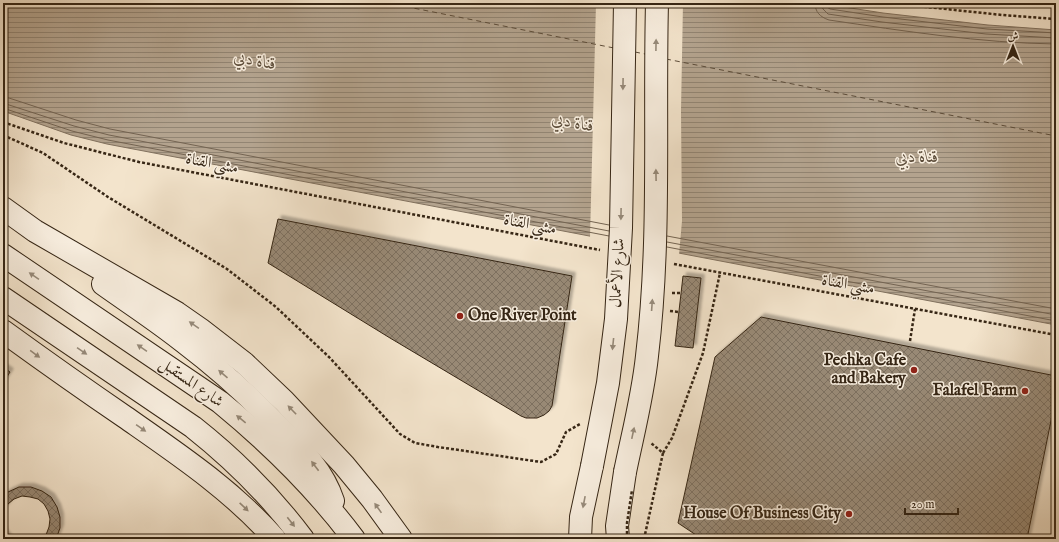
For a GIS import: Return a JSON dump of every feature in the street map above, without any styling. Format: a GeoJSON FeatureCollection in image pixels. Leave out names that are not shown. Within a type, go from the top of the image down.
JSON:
{"type":"FeatureCollection","features":[{"type":"Feature","properties":{"kind":"street","name":"شارع الأعمال"},"geometry":{"type":"LineString","coordinates":[[580,539],[581,517],[607,390],[616,320],[621,228],[625,3]]}},
{"type":"Feature","properties":{"kind":"street"},"geometry":{"type":"LineString","coordinates":[[618,539],[617,526],[625,472],[647,358],[654,268],[656,232],[655,75],[657,3]]}},
{"type":"Feature","properties":{"kind":"street"},"geometry":{"type":"LineString","coordinates":[[3,208],[35,231],[77,266],[184,341],[245,393],[313,463],[328,487],[335,514]]}},
{"type":"Feature","properties":{"kind":"street"},"geometry":{"type":"LineString","coordinates":[[35,231],[177,313],[244,363],[284,401],[344,465],[372,499],[401,539]]}},
{"type":"Feature","properties":{"kind":"street","name":"شارع المستقبل"},"geometry":{"type":"LineString","coordinates":[[3,255],[220,402],[281,455],[309,484],[354,539]]}},
{"type":"Feature","properties":{"kind":"street"},"geometry":{"type":"LineString","coordinates":[[3,298],[167,408],[212,442],[264,490],[304,539]]}},
{"type":"Feature","properties":{"kind":"street"},"geometry":{"type":"LineString","coordinates":[[3,331],[76,384],[195,466],[244,507],[276,539]]}},
{"type":"Feature","properties":{"kind":"path"},"geometry":{"type":"LineString","coordinates":[[889,3],[987,14],[1056,19]]}},
{"type":"Feature","properties":{"kind":"path","name":"مشي القناة"},"geometry":{"type":"LineString","coordinates":[[3,122],[64,143],[139,162],[604,251]]}},
{"type":"Feature","properties":{"kind":"path"},"geometry":{"type":"LineString","coordinates":[[3,135],[43,153],[108,197],[227,269],[276,307],[329,357],[400,434],[415,443],[541,462],[556,454],[566,432],[580,424],[587,426]]}},
{"type":"Feature","properties":{"kind":"path","name":"مشي القناة"},"geometry":{"type":"LineString","coordinates":[[673,264],[1056,336]]}},
{"type":"Feature","properties":{"kind":"path"},"geometry":{"type":"LineString","coordinates":[[644,539],[663,453],[672,438],[703,353],[720,273]]}},
{"type":"Feature","properties":{"kind":"path"},"geometry":{"type":"LineString","coordinates":[[667,293],[681,293]]}},
{"type":"Feature","properties":{"kind":"path"},"geometry":{"type":"LineString","coordinates":[[910,341],[915,309]]}},
{"type":"Feature","properties":{"kind":"path"},"geometry":{"type":"LineString","coordinates":[[645,441],[652,443],[663,453]]}},
{"type":"Feature","properties":{"kind":"water","name":"قناة دبي"},"geometry":{"type":"Polygon","coordinates":[[[3,3],[818,3],[883,13],[988,25],[1056,30],[1056,325],[107,144],[71,135],[3,111],[3,3]]]}},
{"type":"Feature","properties":{"kind":"pier"},"geometry":{"type":"Polygon","coordinates":[[[596,3],[683,3],[681,111],[682,221],[679,255],[590,238],[596,3]]]}},
{"type":"Feature","properties":{"kind":"building","name":"One River Point"},"geometry":{"type":"Polygon","coordinates":[[[278,219],[572,276],[552,406],[549,411],[537,418],[526,418],[521,416],[268,263],[278,219]]]}},
{"type":"Feature","properties":{"kind":"building"},"geometry":{"type":"Polygon","coordinates":[[[683,276],[701,278],[693,348],[675,346],[683,276]]]}},
{"type":"Feature","properties":{"kind":"building"},"geometry":{"type":"Polygon","coordinates":[[[761,317],[1056,376],[1056,396],[1027,539],[702,539],[678,523],[715,357],[761,317]]]}},
{"type":"Feature","properties":{"kind":"building"},"geometry":{"type":"Polygon","coordinates":[[[3,367],[10,372],[3,383],[3,367]]]}},
{"type":"Feature","properties":{"kind":"building"},"geometry":{"type":"Polygon","coordinates":[[[19,487],[31,487],[42,491],[51,497],[57,507],[60,517],[60,528],[56,539],[41,539],[46,535],[50,519],[44,504],[38,499],[22,496],[14,499],[3,510],[3,496],[19,487]]]}},
{"type":"Feature","properties":{"kind":"building"},"geometry":{"type":"Polygon","coordinates":[[[3,530],[4,533],[9,539],[3,539],[3,530]]]}},
{"type":"Feature","properties":{"kind":"ferry route"},"geometry":{"type":"LineString","coordinates":[[388,3],[614,48]]}},
{"type":"Feature","properties":{"kind":"ferry route"},"geometry":{"type":"LineString","coordinates":[[635,52],[645,54]]}},
{"type":"Feature","properties":{"kind":"ferry route"},"geometry":{"type":"LineString","coordinates":[[666,59],[1056,136]]}},
{"type":"Feature","properties":{"kind":"place","name":"One River Point"},"geometry":{"type":"Point","coordinates":[460,316]}},
{"type":"Feature","properties":{"kind":"place","name":"Pechka Cafe and Bakery"},"geometry":{"type":"Point","coordinates":[914,370]}},
{"type":"Feature","properties":{"kind":"place","name":"Falafel Farm"},"geometry":{"type":"Point","coordinates":[1025,391]}},
{"type":"Feature","properties":{"kind":"place","name":"House Of Business City"},"geometry":{"type":"Point","coordinates":[849,514]}}]}
